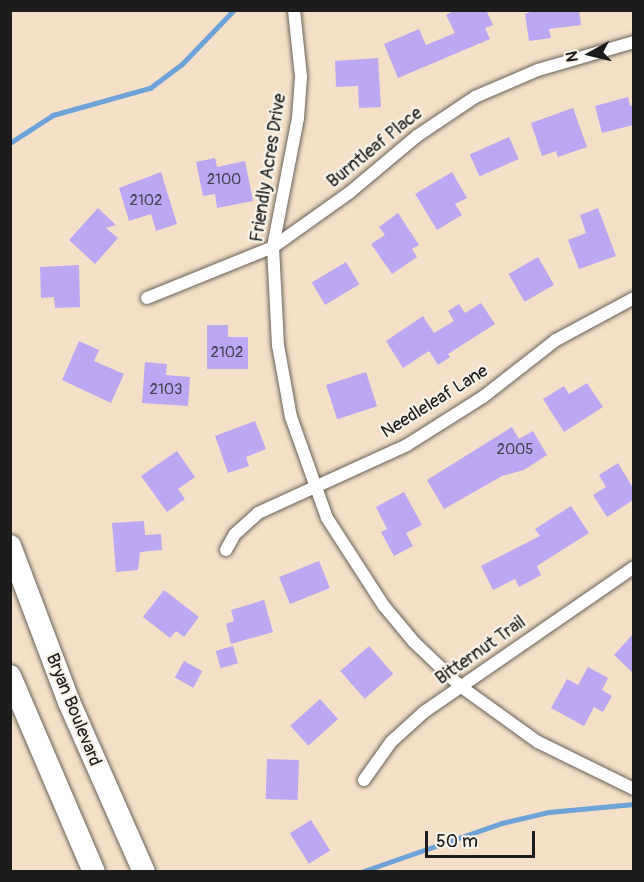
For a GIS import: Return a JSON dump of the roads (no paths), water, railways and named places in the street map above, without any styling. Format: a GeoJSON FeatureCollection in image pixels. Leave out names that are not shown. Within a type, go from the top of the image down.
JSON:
{"type":"FeatureCollection","features":[{"type":"Feature","properties":{"kind":"highway","name":"Bryan Boulevard"},"geometry":{"type":"LineString","coordinates":[[10,546],[69,702],[144,872]]}},
{"type":"Feature","properties":{"kind":"highway"},"geometry":{"type":"LineString","coordinates":[[10,676],[94,872]]}},
{"type":"Feature","properties":{"kind":"street","name":"Friendly Acres Drive"},"geometry":{"type":"LineString","coordinates":[[294,10],[301,77],[298,118],[273,247],[278,345],[291,417],[315,486],[332,526],[384,606],[414,642],[460,686],[538,742],[633,789]]}},
{"type":"Feature","properties":{"kind":"street","name":"Burntleaf Place"},"geometry":{"type":"LineString","coordinates":[[147,298],[273,247],[349,193],[417,136],[475,97],[538,70],[633,42]]}},
{"type":"Feature","properties":{"kind":"street","name":"Needleleaf Lane"},"geometry":{"type":"LineString","coordinates":[[226,550],[235,534],[258,513],[407,445],[483,397],[556,340],[633,298]]}},
{"type":"Feature","properties":{"kind":"street","name":"Bitternut Trail"},"geometry":{"type":"LineString","coordinates":[[364,780],[391,742],[460,686],[633,567]]}},
{"type":"Feature","properties":{"kind":"waterway"},"geometry":{"type":"LineString","coordinates":[[10,143],[53,115],[150,88],[181,65],[234,10]]}},
{"type":"Feature","properties":{"kind":"waterway"},"geometry":{"type":"LineString","coordinates":[[361,872],[502,823],[549,812],[634,804]]}}]}
